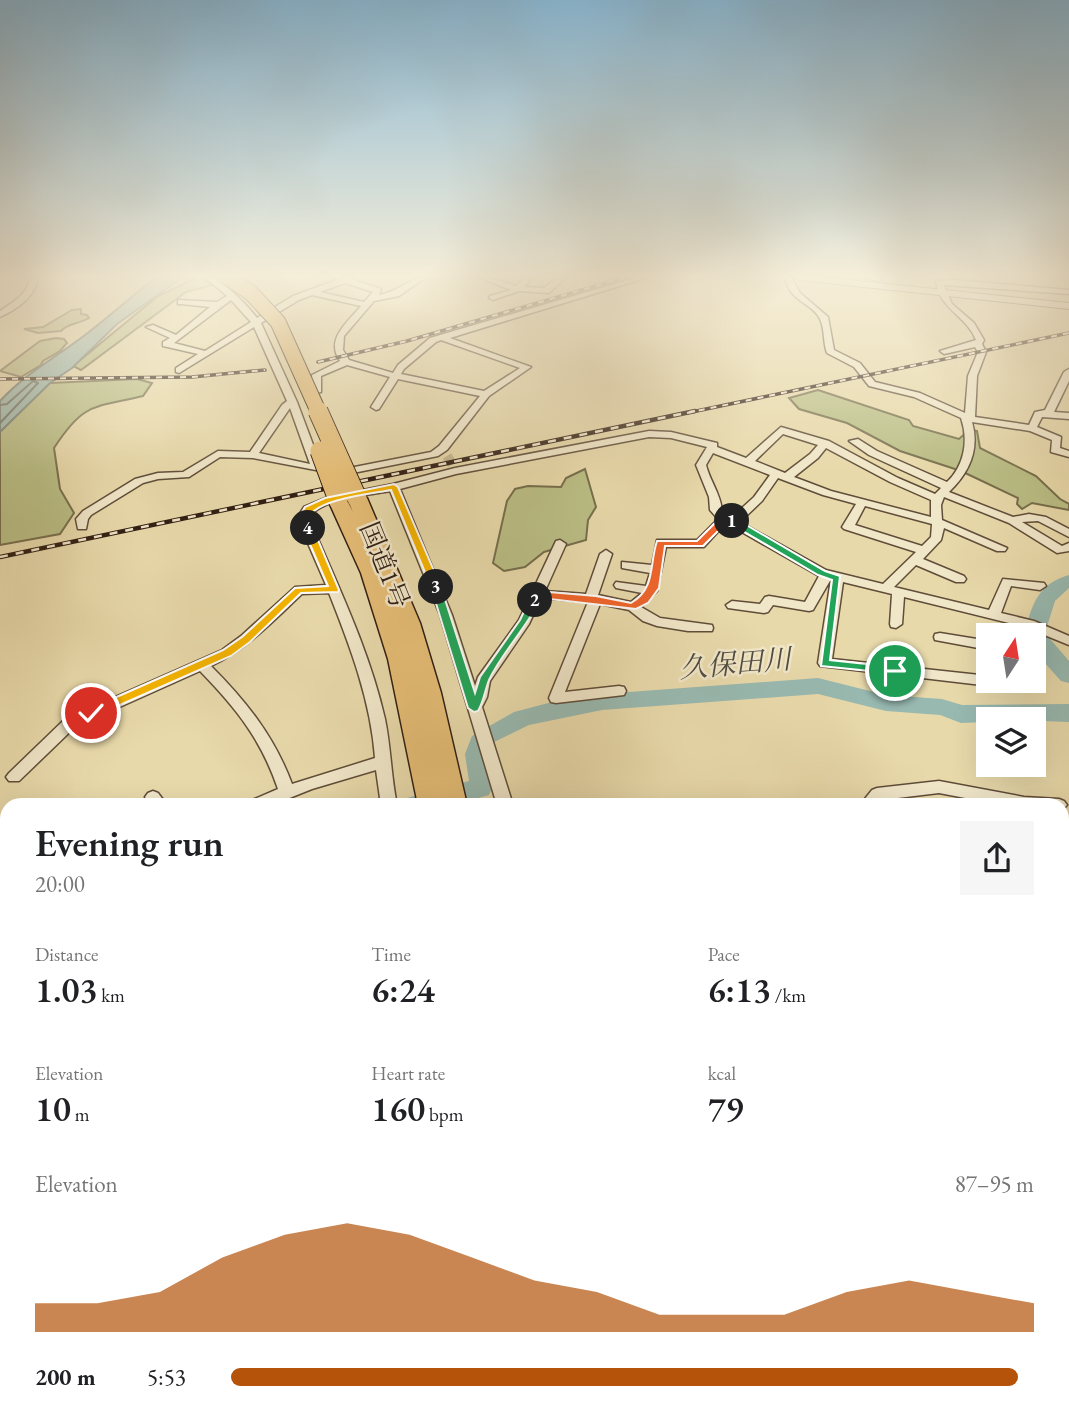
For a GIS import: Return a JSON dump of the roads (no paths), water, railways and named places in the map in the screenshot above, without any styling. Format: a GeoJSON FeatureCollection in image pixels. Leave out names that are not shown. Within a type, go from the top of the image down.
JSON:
{"type":"FeatureCollection","features":[{"type":"Feature","properties":{"kind":"highway","name":"国道1号"},"geometry":{"type":"LineString","coordinates":[[272,343],[315,437],[409,623],[429,693],[453,798]]}},
{"type":"Feature","properties":{"kind":"highway","name":"国道1号"},"geometry":{"type":"LineString","coordinates":[[288,343],[348,499],[400,659],[429,798]]}},
{"type":"Feature","properties":{"kind":"street"},"geometry":{"type":"LineString","coordinates":[[168,343],[204,353]]}},
{"type":"Feature","properties":{"kind":"street"},"geometry":{"type":"LineString","coordinates":[[180,370],[221,343]]}},
{"type":"Feature","properties":{"kind":"street"},"geometry":{"type":"LineString","coordinates":[[265,343],[292,402],[317,468],[324,476],[445,452],[486,394],[527,367],[457,343]]}},
{"type":"Feature","properties":{"kind":"street"},"geometry":{"type":"LineString","coordinates":[[340,343],[339,351],[346,362]]}},
{"type":"Feature","properties":{"kind":"street"},"geometry":{"type":"LineString","coordinates":[[376,407],[395,376],[430,343]]}},
{"type":"Feature","properties":{"kind":"street"},"geometry":{"type":"LineString","coordinates":[[829,343],[830,351],[856,365],[872,384],[917,395],[967,418],[1032,428],[1053,435],[1057,439],[1055,450],[1069,454]]}},
{"type":"Feature","properties":{"kind":"street"},"geometry":{"type":"LineString","coordinates":[[896,624],[892,590],[937,538],[935,509],[943,493],[959,475],[969,449],[967,418],[970,383],[974,364],[982,352],[978,344],[944,351]]}},
{"type":"Feature","properties":{"kind":"street"},"geometry":{"type":"LineString","coordinates":[[316,392],[317,375],[346,362],[395,376],[486,394]]}},
{"type":"Feature","properties":{"kind":"street"},"geometry":{"type":"LineString","coordinates":[[1038,414],[1049,412],[1069,372]]}},
{"type":"Feature","properties":{"kind":"street"},"geometry":{"type":"LineString","coordinates":[[253,455],[285,407],[292,402]]}},
{"type":"Feature","properties":{"kind":"street"},"geometry":{"type":"LineString","coordinates":[[1032,428],[1038,414]]}},
{"type":"Feature","properties":{"kind":"street"},"geometry":{"type":"LineString","coordinates":[[1038,414],[1069,416]]}},
{"type":"Feature","properties":{"kind":"street"},"geometry":{"type":"LineString","coordinates":[[748,462],[781,430],[824,444],[894,480],[943,493],[1013,521],[1061,550],[1069,547]]}},
{"type":"Feature","properties":{"kind":"street"},"geometry":{"type":"LineString","coordinates":[[388,798],[382,762],[383,744],[377,717],[334,590],[303,518],[308,509],[328,500],[394,487],[454,469],[649,434],[671,435],[713,445],[713,449],[827,493],[938,522],[1001,548]]}},
{"type":"Feature","properties":{"kind":"street"},"geometry":{"type":"LineString","coordinates":[[854,442],[943,493]]}},
{"type":"Feature","properties":{"kind":"street"},"geometry":{"type":"LineString","coordinates":[[633,607],[651,591],[661,543],[700,544],[758,499],[782,474],[814,456],[824,444]]}},
{"type":"Feature","properties":{"kind":"street"},"geometry":{"type":"LineString","coordinates":[[713,449],[701,465],[711,484],[716,510],[730,519],[831,577],[993,615],[1014,623]]}},
{"type":"Feature","properties":{"kind":"street"},"geometry":{"type":"LineString","coordinates":[[82,527],[82,519],[87,513],[139,481],[158,476],[185,475],[218,454],[253,455],[317,468]]}},
{"type":"Feature","properties":{"kind":"street"},"geometry":{"type":"LineString","coordinates":[[394,487],[446,615],[503,798]]}},
{"type":"Feature","properties":{"kind":"street"},"geometry":{"type":"LineString","coordinates":[[861,504],[848,527],[919,556],[960,579]]}},
{"type":"Feature","properties":{"kind":"street"},"geometry":{"type":"LineString","coordinates":[[1013,521],[1037,515],[1069,534]]}},
{"type":"Feature","properties":{"kind":"street"},"geometry":{"type":"LineString","coordinates":[[474,708],[484,680],[525,621],[560,544]]}},
{"type":"Feature","properties":{"kind":"street"},"geometry":{"type":"LineString","coordinates":[[606,554],[594,599],[556,698],[619,691]]}},
{"type":"Feature","properties":{"kind":"street"},"geometry":{"type":"LineString","coordinates":[[626,565],[657,570]]}},
{"type":"Feature","properties":{"kind":"street"},"geometry":{"type":"LineString","coordinates":[[732,605],[764,610],[769,600],[810,607],[831,577]]}},
{"type":"Feature","properties":{"kind":"street"},"geometry":{"type":"LineString","coordinates":[[831,577],[825,663],[976,680]]}},
{"type":"Feature","properties":{"kind":"street"},"geometry":{"type":"LineString","coordinates":[[993,615],[1007,582],[1040,586]]}},
{"type":"Feature","properties":{"kind":"street"},"geometry":{"type":"LineString","coordinates":[[620,585],[651,591]]}},
{"type":"Feature","properties":{"kind":"street"},"geometry":{"type":"LineString","coordinates":[[15,777],[70,723],[202,665],[246,639],[299,590],[334,590]]}},
{"type":"Feature","properties":{"kind":"street"},"geometry":{"type":"LineString","coordinates":[[537,594],[594,599],[633,607],[637,612],[669,625],[707,628]]}},
{"type":"Feature","properties":{"kind":"street"},"geometry":{"type":"LineString","coordinates":[[1046,629],[1069,641]]}},
{"type":"Feature","properties":{"kind":"street"},"geometry":{"type":"LineString","coordinates":[[940,637],[976,644]]}},
{"type":"Feature","properties":{"kind":"street"},"geometry":{"type":"LineString","coordinates":[[202,665],[246,710],[264,735],[277,761],[287,792]]}},
{"type":"Feature","properties":{"kind":"street"},"geometry":{"type":"LineString","coordinates":[[272,798],[382,762]]}},
{"type":"Feature","properties":{"kind":"street"},"geometry":{"type":"LineString","coordinates":[[874,798],[877,794],[903,789],[939,788],[963,798]]}},
{"type":"Feature","properties":{"kind":"water"},"geometry":{"type":"Polygon","coordinates":[[[74,343],[97,343],[72,368],[50,383],[0,432],[0,401],[29,375],[74,343]]]}},
{"type":"Feature","properties":{"kind":"waterway","name":"久保田川"},"geometry":{"type":"LineString","coordinates":[[1069,581],[1054,589],[1044,601],[1035,633],[1042,646],[1069,675]]}},
{"type":"Feature","properties":{"kind":"waterway","name":"久保田川"},"geometry":{"type":"LineString","coordinates":[[491,734],[522,718],[556,709],[602,702],[818,686],[886,703],[942,707],[961,714],[1069,713]]}},
{"type":"Feature","properties":{"kind":"waterway","name":"久保田川"},"geometry":{"type":"LineString","coordinates":[[442,798],[480,788],[477,754],[480,742]]}},
{"type":"Feature","properties":{"kind":"tunnel"},"geometry":{"type":"LineString","coordinates":[[447,456],[454,467]]}},
{"type":"Feature","properties":{"kind":"railway"},"geometry":{"type":"LineString","coordinates":[[318,362],[398,343]]}},
{"type":"Feature","properties":{"kind":"railway"},"geometry":{"type":"LineString","coordinates":[[687,413],[1020,343]]}},
{"type":"Feature","properties":{"kind":"railway"},"geometry":{"type":"LineString","coordinates":[[0,379],[192,377],[265,370]]}},
{"type":"Feature","properties":{"kind":"railway"},"geometry":{"type":"LineString","coordinates":[[0,557],[695,411]]}}]}
